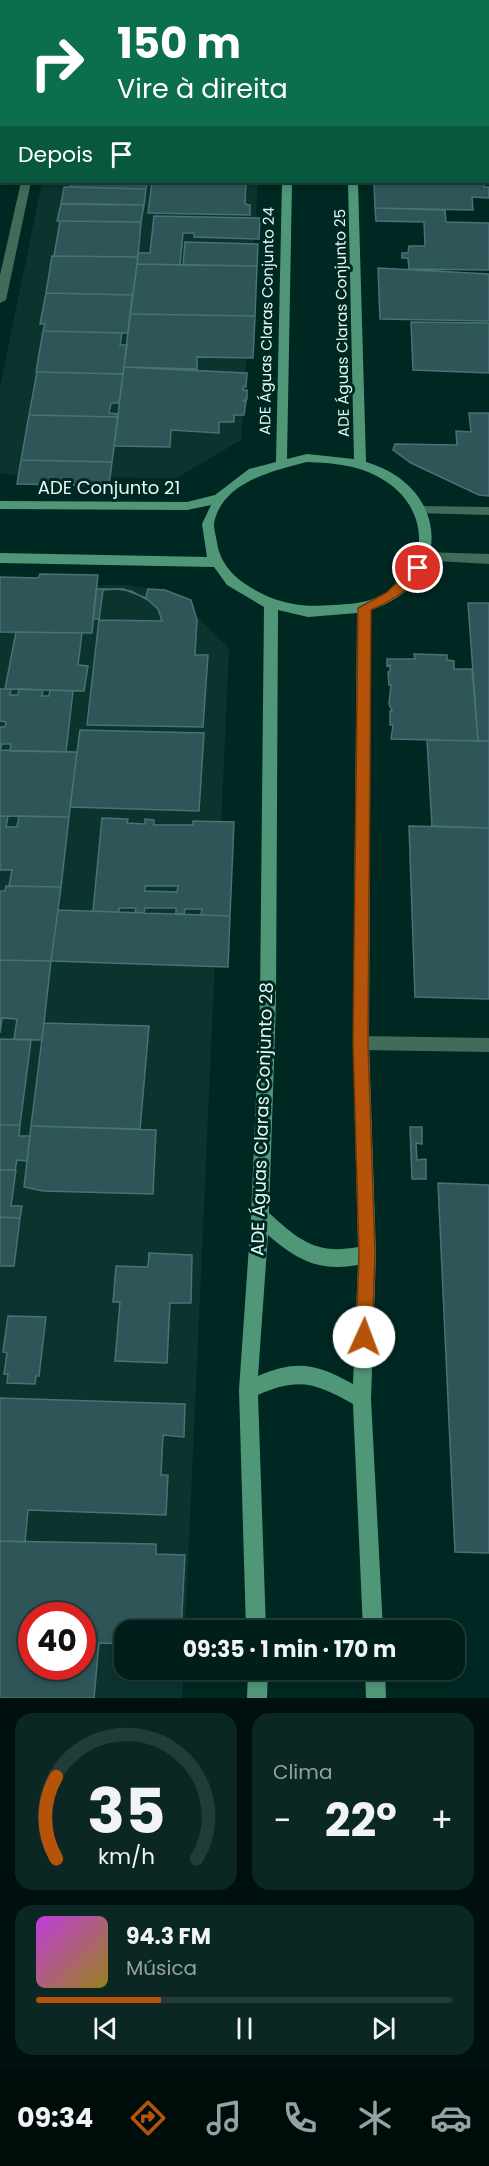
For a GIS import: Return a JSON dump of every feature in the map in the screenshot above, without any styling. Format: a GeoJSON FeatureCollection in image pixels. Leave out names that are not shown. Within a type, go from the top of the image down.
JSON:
{"type":"FeatureCollection","features":[{"type":"Feature","properties":{"kind":"street"},"geometry":{"type":"LineString","coordinates":[[0,300],[26,183]]}},
{"type":"Feature","properties":{"kind":"street","name":"ADE Águas Claras Conjunto 24"},"geometry":{"type":"LineString","coordinates":[[280,461],[287,183]]}},
{"type":"Feature","properties":{"kind":"street","name":"ADE Águas Claras Conjunto 25"},"geometry":{"type":"LineString","coordinates":[[353,183],[360,464]]}},
{"type":"Feature","properties":{"kind":"street"},"geometry":{"type":"LineString","coordinates":[[307,458],[334,459],[360,464],[396,483],[420,510],[428,533],[424,557],[412,578],[398,590],[364,608],[334,614],[302,614],[271,606],[247,595],[227,580],[214,562],[207,541],[209,519],[218,500],[234,483],[255,470],[280,461],[307,458]]}},
{"type":"Feature","properties":{"kind":"street","name":"ADE Conjunto 21"},"geometry":{"type":"LineString","coordinates":[[0,505],[188,506],[218,500]]}},
{"type":"Feature","properties":{"kind":"street"},"geometry":{"type":"LineString","coordinates":[[420,510],[489,511]]}},
{"type":"Feature","properties":{"kind":"street"},"geometry":{"type":"LineString","coordinates":[[424,557],[489,559]]}},
{"type":"Feature","properties":{"kind":"street"},"geometry":{"type":"LineString","coordinates":[[0,558],[214,562]]}},
{"type":"Feature","properties":{"kind":"street","name":"ADE Águas Claras Conjunto 28"},"geometry":{"type":"LineString","coordinates":[[256,1620],[248,1390],[260,1217],[268,1000],[271,606]]}},
{"type":"Feature","properties":{"kind":"street"},"geometry":{"type":"LineString","coordinates":[[364,608],[361,1043],[367,1254],[362,1399],[373,1620]]}},
{"type":"Feature","properties":{"kind":"street"},"geometry":{"type":"LineString","coordinates":[[361,1043],[489,1046]]}},
{"type":"Feature","properties":{"kind":"street"},"geometry":{"type":"LineString","coordinates":[[260,1217],[276,1232],[313,1255],[330,1259],[367,1254]]}},
{"type":"Feature","properties":{"kind":"street"},"geometry":{"type":"LineString","coordinates":[[248,1390],[274,1378],[300,1371],[320,1375],[362,1399]]}},
{"type":"Feature","properties":{"kind":"street"},"geometry":{"type":"LineString","coordinates":[[257,1698],[258,1680]]}},
{"type":"Feature","properties":{"kind":"street"},"geometry":{"type":"LineString","coordinates":[[375,1680],[376,1698]]}},
{"type":"Feature","properties":{"kind":"shaded area"},"geometry":{"type":"Polygon","coordinates":[[[42,183],[258,183],[241,440],[175,479],[0,474],[0,387],[42,183]]]}},
{"type":"Feature","properties":{"kind":"shaded area"},"geometry":{"type":"Polygon","coordinates":[[[0,585],[128,585],[173,593],[229,648],[185,1620],[114,1620],[114,1680],[183,1680],[182,1698],[0,1698],[0,585]]]}},
{"type":"Feature","properties":{"kind":"building"},"geometry":{"type":"Polygon","coordinates":[[[71,183],[147,183],[146,189],[70,187],[71,183]]]}},
{"type":"Feature","properties":{"kind":"building"},"geometry":{"type":"Polygon","coordinates":[[[152,183],[246,183],[245,204],[250,205],[250,215],[148,213],[152,183]]]}},
{"type":"Feature","properties":{"kind":"building"},"geometry":{"type":"Polygon","coordinates":[[[374,183],[484,183],[484,187],[489,187],[489,198],[472,197],[473,210],[375,208],[374,183]]]}},
{"type":"Feature","properties":{"kind":"building"},"geometry":{"type":"Polygon","coordinates":[[[64,187],[146,189],[144,205],[61,204],[64,187]]]}},
{"type":"Feature","properties":{"kind":"building"},"geometry":{"type":"Polygon","coordinates":[[[61,204],[144,205],[141,222],[57,221],[61,204]]]}},
{"type":"Feature","properties":{"kind":"building"},"geometry":{"type":"Polygon","coordinates":[[[375,208],[445,210],[446,222],[489,223],[489,270],[409,269],[408,258],[402,258],[402,253],[408,253],[409,246],[425,246],[424,222],[376,221],[375,208]]]}},
{"type":"Feature","properties":{"kind":"building"},"geometry":{"type":"Polygon","coordinates":[[[154,216],[260,218],[259,239],[194,237],[194,233],[183,233],[180,265],[137,264],[138,253],[150,253],[154,216]]]}},
{"type":"Feature","properties":{"kind":"building"},"geometry":{"type":"Polygon","coordinates":[[[60,221],[141,222],[138,257],[54,256],[60,221]]]}},
{"type":"Feature","properties":{"kind":"building"},"geometry":{"type":"Polygon","coordinates":[[[185,242],[258,244],[257,266],[183,265],[185,242]]]}},
{"type":"Feature","properties":{"kind":"building"},"geometry":{"type":"Polygon","coordinates":[[[52,256],[138,257],[133,295],[46,293],[52,256]]]}},
{"type":"Feature","properties":{"kind":"building"},"geometry":{"type":"Polygon","coordinates":[[[137,264],[257,266],[255,316],[130,314],[137,264]]]}},
{"type":"Feature","properties":{"kind":"building"},"geometry":{"type":"Polygon","coordinates":[[[378,268],[489,274],[489,321],[380,319],[378,268]]]}},
{"type":"Feature","properties":{"kind":"building"},"geometry":{"type":"Polygon","coordinates":[[[46,293],[133,295],[128,333],[43,331],[45,324],[40,324],[46,293]]]}},
{"type":"Feature","properties":{"kind":"building"},"geometry":{"type":"Polygon","coordinates":[[[130,314],[255,316],[253,358],[197,357],[197,369],[124,367],[130,314]]]}},
{"type":"Feature","properties":{"kind":"building"},"geometry":{"type":"Polygon","coordinates":[[[411,322],[489,323],[489,373],[413,370],[411,322]]]}},
{"type":"Feature","properties":{"kind":"building"},"geometry":{"type":"Polygon","coordinates":[[[43,331],[122,333],[120,345],[127,345],[123,374],[36,372],[43,331]]]}},
{"type":"Feature","properties":{"kind":"building"},"geometry":{"type":"Polygon","coordinates":[[[124,367],[247,373],[246,387],[243,387],[243,390],[247,390],[247,399],[243,401],[246,401],[244,415],[234,415],[234,422],[219,422],[219,433],[171,430],[170,447],[114,446],[124,367]]]}},
{"type":"Feature","properties":{"kind":"building"},"geometry":{"type":"Polygon","coordinates":[[[37,372],[123,374],[119,403],[111,403],[109,413],[118,414],[118,417],[29,415],[37,372]]]}},
{"type":"Feature","properties":{"kind":"building"},"geometry":{"type":"Polygon","coordinates":[[[469,413],[489,413],[489,496],[479,495],[411,463],[393,450],[395,444],[457,445],[456,431],[471,432],[469,413]]]}},
{"type":"Feature","properties":{"kind":"building"},"geometry":{"type":"Polygon","coordinates":[[[29,415],[118,417],[112,462],[21,460],[29,415]]]}},
{"type":"Feature","properties":{"kind":"building"},"geometry":{"type":"Polygon","coordinates":[[[21,460],[112,462],[109,486],[17,484],[21,460]]]}},
{"type":"Feature","properties":{"kind":"building"},"geometry":{"type":"Polygon","coordinates":[[[40,574],[98,575],[92,633],[0,632],[0,577],[38,578],[40,574]]]}},
{"type":"Feature","properties":{"kind":"building"},"geometry":{"type":"Polygon","coordinates":[[[96,589],[123,589],[146,598],[148,589],[165,590],[191,600],[197,620],[195,655],[208,655],[203,727],[87,725],[99,619],[93,619],[96,589]]]}},
{"type":"Feature","properties":{"kind":"building"},"geometry":{"type":"Polygon","coordinates":[[[103,590],[131,591],[148,600],[158,609],[162,621],[99,620],[103,590]]]}},
{"type":"Feature","properties":{"kind":"building"},"geometry":{"type":"Polygon","coordinates":[[[468,603],[489,603],[489,741],[478,741],[468,603]]]}},
{"type":"Feature","properties":{"kind":"building"},"geometry":{"type":"Polygon","coordinates":[[[16,632],[82,633],[78,665],[88,666],[84,691],[5,689],[16,632]]]}},
{"type":"Feature","properties":{"kind":"building"},"geometry":{"type":"Polygon","coordinates":[[[414,654],[447,655],[447,660],[454,661],[454,669],[472,669],[478,741],[391,739],[393,725],[390,725],[390,711],[392,711],[389,704],[391,685],[389,685],[388,672],[390,672],[390,665],[387,666],[387,659],[415,659],[414,654]]]}},
{"type":"Feature","properties":{"kind":"building"},"geometry":{"type":"Polygon","coordinates":[[[0,689],[11,689],[10,695],[18,695],[19,689],[43,690],[42,696],[49,696],[50,690],[73,691],[66,752],[10,751],[11,744],[2,744],[0,750],[0,727],[5,727],[6,722],[0,721],[0,689]]]}},
{"type":"Feature","properties":{"kind":"building"},"geometry":{"type":"Polygon","coordinates":[[[80,730],[204,733],[199,811],[70,807],[80,730]]]}},
{"type":"Feature","properties":{"kind":"building"},"geometry":{"type":"Polygon","coordinates":[[[427,740],[489,741],[489,828],[432,826],[427,740]]]}},
{"type":"Feature","properties":{"kind":"building"},"geometry":{"type":"Polygon","coordinates":[[[0,750],[77,752],[69,817],[0,816],[0,750]]]}},
{"type":"Feature","properties":{"kind":"building"},"geometry":{"type":"Polygon","coordinates":[[[0,816],[8,816],[6,827],[17,827],[19,816],[69,817],[61,887],[9,886],[12,870],[0,870],[0,816]]]}},
{"type":"Feature","properties":{"kind":"building"},"geometry":{"type":"Polygon","coordinates":[[[102,818],[128,819],[127,823],[145,824],[145,819],[154,820],[154,825],[193,825],[193,821],[234,822],[230,916],[201,915],[202,909],[185,909],[184,914],[176,914],[176,908],[145,908],[144,913],[135,912],[136,908],[119,908],[119,912],[93,911],[102,818]],[[145,886],[145,891],[177,892],[178,886],[145,886]]]}},
{"type":"Feature","properties":{"kind":"building"},"geometry":{"type":"Polygon","coordinates":[[[409,826],[489,828],[489,999],[415,997],[409,826]]]}},
{"type":"Feature","properties":{"kind":"building"},"geometry":{"type":"Polygon","coordinates":[[[6,886],[61,887],[51,961],[0,960],[0,891],[5,891],[6,886]]]}},
{"type":"Feature","properties":{"kind":"building"},"geometry":{"type":"Polygon","coordinates":[[[58,910],[230,916],[228,967],[51,961],[58,910]]]}},
{"type":"Feature","properties":{"kind":"building"},"geometry":{"type":"Polygon","coordinates":[[[0,960],[51,961],[42,1040],[14,1039],[17,1019],[2,1018],[0,1033],[0,960]]]}},
{"type":"Feature","properties":{"kind":"building"},"geometry":{"type":"Polygon","coordinates":[[[44,1023],[149,1026],[140,1129],[31,1126],[44,1023]]]}},
{"type":"Feature","properties":{"kind":"building"},"geometry":{"type":"Polygon","coordinates":[[[0,1039],[31,1040],[20,1125],[0,1125],[0,1039]]]}},
{"type":"Feature","properties":{"kind":"building"},"geometry":{"type":"Polygon","coordinates":[[[0,1125],[20,1125],[19,1136],[30,1136],[27,1161],[17,1160],[15,1170],[0,1170],[0,1125]]]}},
{"type":"Feature","properties":{"kind":"building"},"geometry":{"type":"Polygon","coordinates":[[[31,1126],[156,1130],[153,1194],[43,1191],[24,1187],[31,1126]]]}},
{"type":"Feature","properties":{"kind":"building"},"geometry":{"type":"Polygon","coordinates":[[[410,1127],[422,1127],[422,1144],[416,1143],[417,1160],[426,1159],[426,1179],[412,1179],[410,1127]]]}},
{"type":"Feature","properties":{"kind":"building"},"geometry":{"type":"Polygon","coordinates":[[[0,1170],[16,1170],[11,1206],[22,1206],[20,1218],[0,1217],[0,1170]]]}},
{"type":"Feature","properties":{"kind":"building"},"geometry":{"type":"Polygon","coordinates":[[[438,1183],[489,1185],[489,1553],[455,1552],[438,1183]]]}},
{"type":"Feature","properties":{"kind":"building"},"geometry":{"type":"Polygon","coordinates":[[[0,1217],[20,1218],[14,1266],[0,1266],[0,1217]]]}},
{"type":"Feature","properties":{"kind":"building"},"geometry":{"type":"Polygon","coordinates":[[[149,1253],[192,1255],[191,1303],[170,1303],[167,1363],[115,1361],[120,1302],[113,1302],[116,1266],[148,1267],[149,1253]]]}},
{"type":"Feature","properties":{"kind":"building"},"geometry":{"type":"Polygon","coordinates":[[[8,1316],[46,1317],[39,1376],[36,1376],[35,1384],[7,1383],[8,1374],[4,1374],[7,1353],[3,1352],[8,1316]]]}},
{"type":"Feature","properties":{"kind":"building"},"geometry":{"type":"Polygon","coordinates":[[[0,1398],[185,1404],[184,1437],[163,1435],[161,1475],[168,1475],[166,1515],[28,1510],[25,1542],[0,1541],[0,1398]]]}},
{"type":"Feature","properties":{"kind":"building"},"geometry":{"type":"Polygon","coordinates":[[[0,1541],[156,1544],[156,1554],[185,1555],[182,1620],[114,1620],[114,1644],[99,1643],[96,1676],[96,1602],[18,1602],[18,1680],[96,1680],[94,1698],[0,1698],[0,1541]]]}},
{"type":"Feature","properties":{"kind":"route"},"geometry":{"type":"LineString","coordinates":[[364,1337],[367,1254],[361,1043],[364,608],[391,596],[412,578],[418,568]]}}]}
